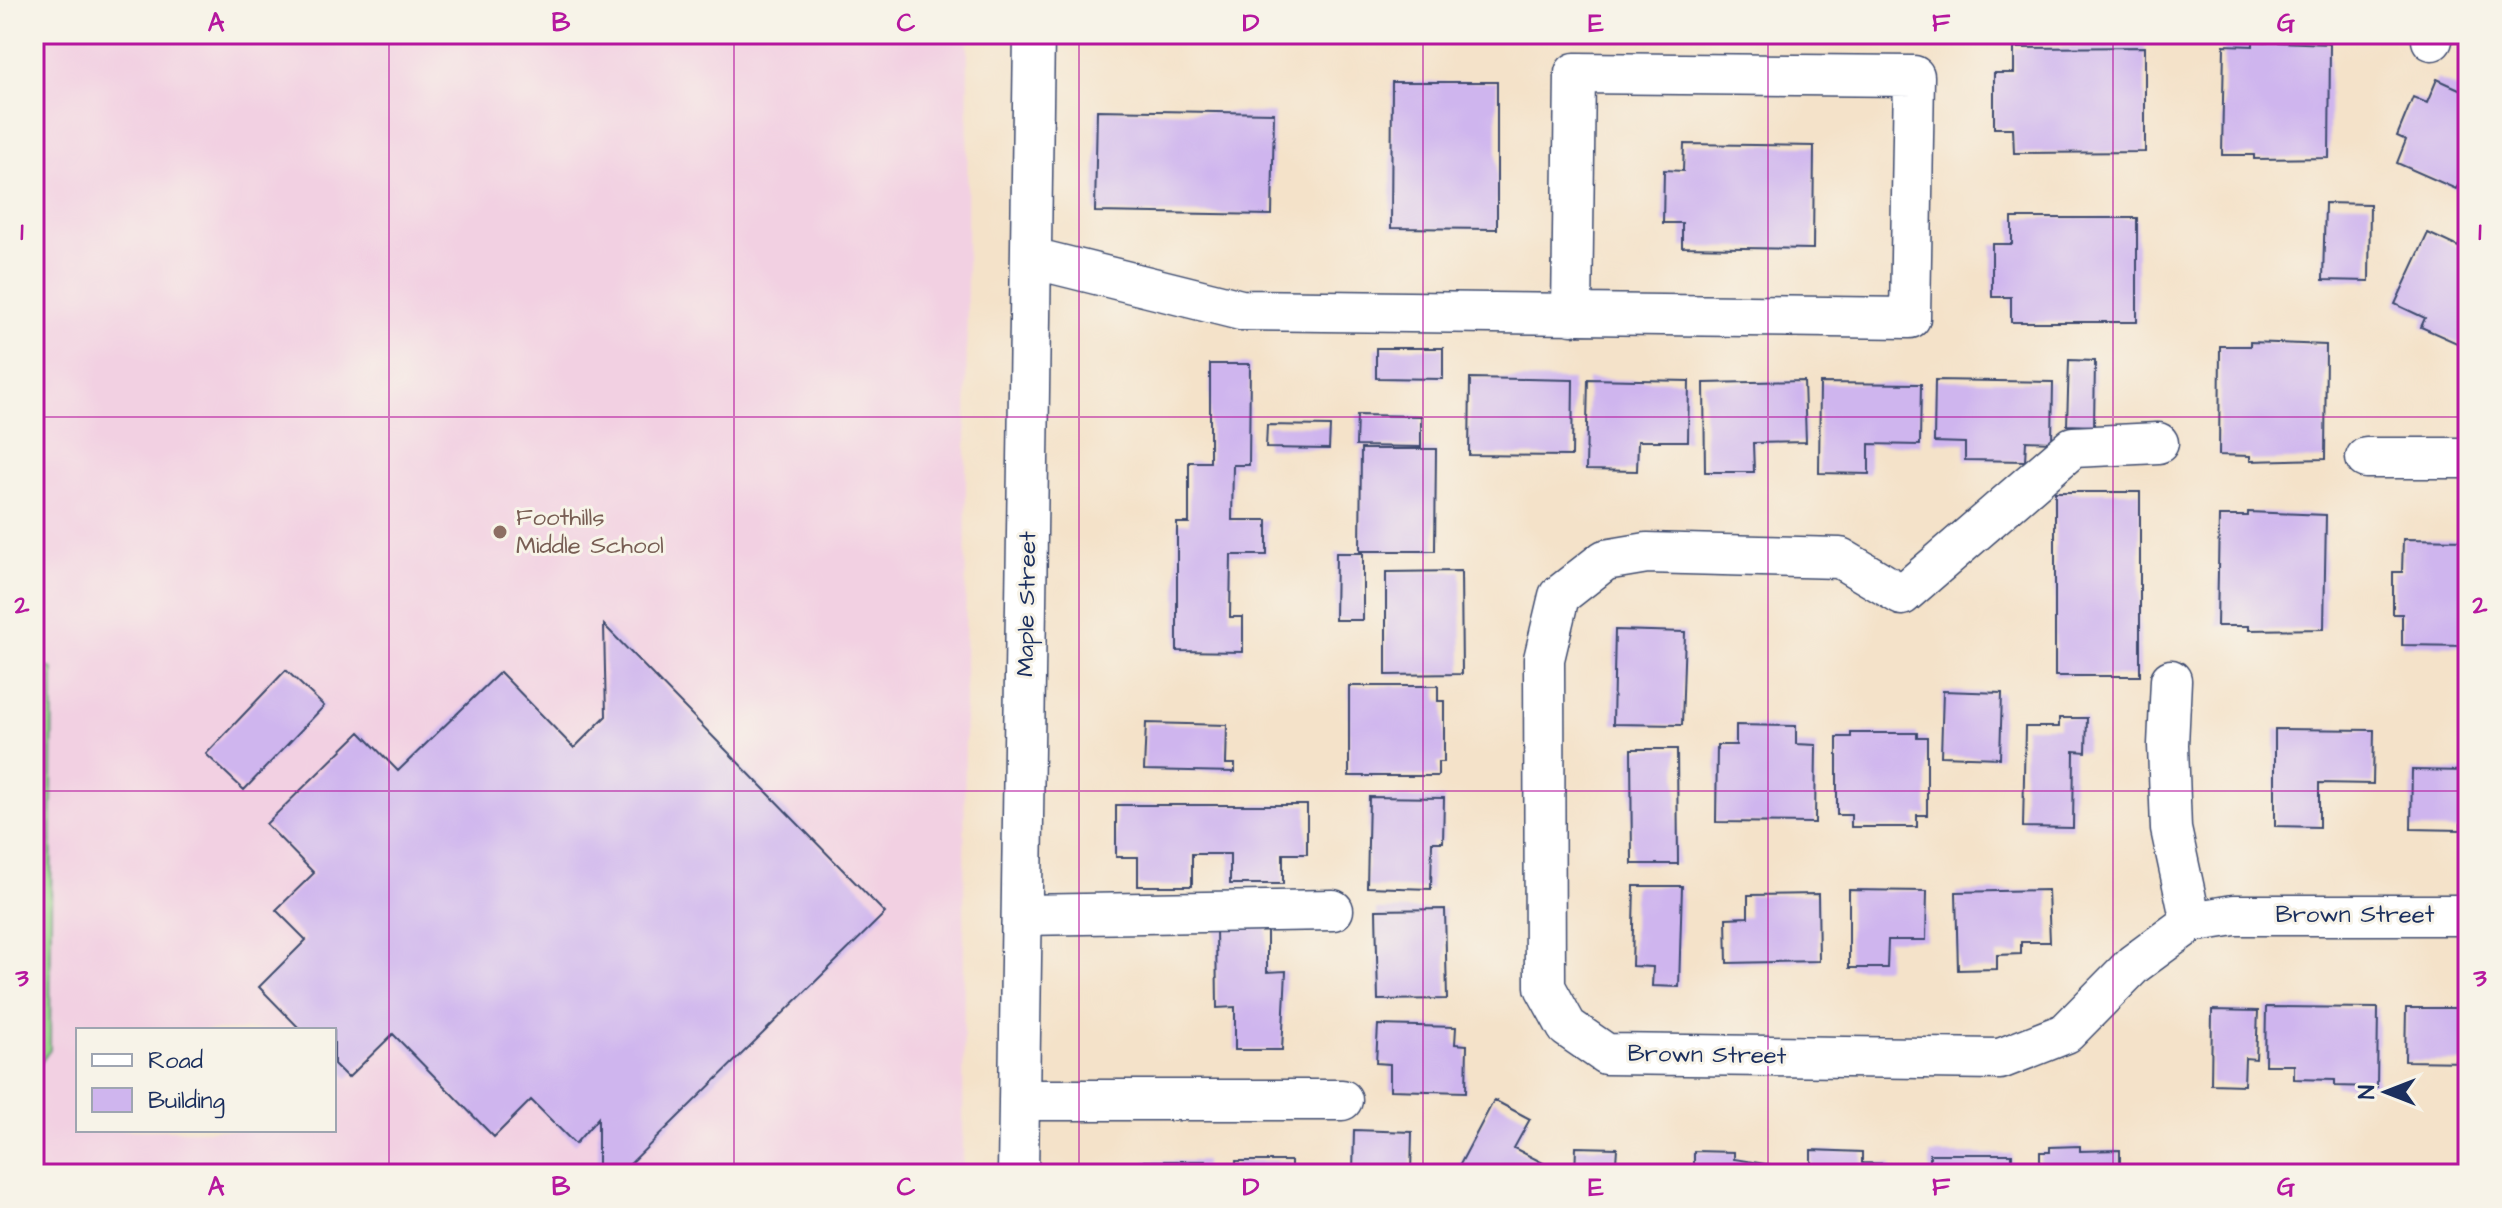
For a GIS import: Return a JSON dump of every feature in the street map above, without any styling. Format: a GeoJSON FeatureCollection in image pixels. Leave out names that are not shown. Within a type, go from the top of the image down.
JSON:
{"type":"FeatureCollection","features":[{"type":"Feature","properties":{"kind":"street","name":"Maple Street"},"geometry":{"type":"LineString","coordinates":[[1018,1174],[1034,34]]}},
{"type":"Feature","properties":{"kind":"street"},"geometry":{"type":"LineString","coordinates":[[1032,258],[1241,310],[1572,315],[1910,318],[1914,76],[1575,73],[1572,315]]}},
{"type":"Feature","properties":{"kind":"street","name":"Brown Street"},"geometry":{"type":"LineString","coordinates":[[2158,443],[2073,447],[1902,595],[1840,558],[1647,553],[1605,560],[1559,596],[1544,659],[1544,955],[1545,987],[1567,1027],[1606,1054],[2000,1059],[2066,1033],[2134,964],[2191,922],[2234,915],[2468,915]]}},
{"type":"Feature","properties":{"kind":"street"},"geometry":{"type":"LineString","coordinates":[[2366,458],[2468,458]]}},
{"type":"Feature","properties":{"kind":"street"},"geometry":{"type":"LineString","coordinates":[[2171,680],[2168,745],[2171,829],[2191,922]]}},
{"type":"Feature","properties":{"kind":"street"},"geometry":{"type":"LineString","coordinates":[[1022,915],[1333,910]]}},
{"type":"Feature","properties":{"kind":"street"},"geometry":{"type":"LineString","coordinates":[[1019,1100],[1342,1100]]}},
{"type":"Feature","properties":{"kind":"shaded area","name":"Foothills Middle School"},"geometry":{"type":"Polygon","coordinates":[[[34,34],[968,34],[963,1174],[34,1174],[34,34]]]}},
{"type":"Feature","properties":{"kind":"green space"},"geometry":{"type":"Polygon","coordinates":[[[34,663],[53,669],[50,1050],[34,1072],[34,663]]]}},
{"type":"Feature","properties":{"kind":"building"},"geometry":{"type":"Polygon","coordinates":[[[2253,41],[2330,44],[2329,158],[2254,159],[2254,155],[2222,155],[2224,45],[2253,46],[2253,41]]]}},
{"type":"Feature","properties":{"kind":"building"},"geometry":{"type":"Polygon","coordinates":[[[2145,47],[2145,152],[2014,153],[2013,128],[1994,128],[1994,73],[2014,73],[2014,48],[2145,47]]]}},
{"type":"Feature","properties":{"kind":"building"},"geometry":{"type":"Polygon","coordinates":[[[2437,79],[2468,93],[2468,168],[2456,189],[2397,163],[2406,140],[2397,136],[2413,97],[2427,103],[2437,79]]]}},
{"type":"Feature","properties":{"kind":"building"},"geometry":{"type":"Polygon","coordinates":[[[1392,82],[1497,82],[1497,229],[1391,228],[1392,82]]]}},
{"type":"Feature","properties":{"kind":"building"},"geometry":{"type":"Polygon","coordinates":[[[1097,110],[1274,113],[1272,215],[1095,212],[1097,110]]]}},
{"type":"Feature","properties":{"kind":"building"},"geometry":{"type":"Polygon","coordinates":[[[1684,144],[1814,146],[1813,249],[1682,247],[1682,223],[1663,223],[1664,170],[1683,171],[1684,144]]]}},
{"type":"Feature","properties":{"kind":"building"},"geometry":{"type":"Polygon","coordinates":[[[2325,203],[2370,204],[2369,281],[2323,280],[2325,203]]]}},
{"type":"Feature","properties":{"kind":"building"},"geometry":{"type":"Polygon","coordinates":[[[2012,218],[2137,218],[2137,322],[2011,322],[2011,297],[1992,297],[1992,244],[2012,244],[2012,218]]]}},
{"type":"Feature","properties":{"kind":"building"},"geometry":{"type":"Polygon","coordinates":[[[2428,233],[2458,247],[2463,237],[2468,239],[2468,338],[2463,336],[2459,344],[2421,327],[2425,318],[2395,304],[2428,233]]]}},
{"type":"Feature","properties":{"kind":"building"},"geometry":{"type":"Polygon","coordinates":[[[2250,342],[2326,345],[2325,459],[2250,461],[2250,456],[2219,455],[2220,346],[2250,346],[2250,342]]]}},
{"type":"Feature","properties":{"kind":"building"},"geometry":{"type":"Polygon","coordinates":[[[1376,348],[1443,348],[1443,379],[1376,378],[1376,348]]]}},
{"type":"Feature","properties":{"kind":"building"},"geometry":{"type":"Polygon","coordinates":[[[2069,360],[2095,361],[2094,426],[2067,425],[2069,360]]]}},
{"type":"Feature","properties":{"kind":"building"},"geometry":{"type":"Polygon","coordinates":[[[1210,364],[1250,364],[1249,465],[1233,465],[1232,520],[1267,520],[1267,555],[1231,555],[1230,617],[1243,617],[1243,652],[1177,651],[1177,523],[1189,523],[1189,462],[1210,462],[1210,364]]]}},
{"type":"Feature","properties":{"kind":"building"},"geometry":{"type":"Polygon","coordinates":[[[1470,378],[1573,380],[1572,456],[1469,455],[1470,378]]]}},
{"type":"Feature","properties":{"kind":"building"},"geometry":{"type":"Polygon","coordinates":[[[1588,379],[1689,381],[1688,441],[1638,441],[1637,471],[1586,470],[1588,379]]]}},
{"type":"Feature","properties":{"kind":"building"},"geometry":{"type":"Polygon","coordinates":[[[1935,380],[2053,382],[2052,442],[2026,441],[2025,461],[1965,460],[1965,443],[1934,442],[1935,380]]]}},
{"type":"Feature","properties":{"kind":"building"},"geometry":{"type":"Polygon","coordinates":[[[1804,381],[1806,442],[1753,443],[1754,472],[1705,472],[1704,383],[1804,381]]]}},
{"type":"Feature","properties":{"kind":"building"},"geometry":{"type":"Polygon","coordinates":[[[1820,383],[1921,384],[1920,445],[1869,444],[1869,474],[1819,473],[1820,383]]]}},
{"type":"Feature","properties":{"kind":"building"},"geometry":{"type":"Polygon","coordinates":[[[1357,415],[1421,416],[1421,447],[1356,446],[1357,415]]]}},
{"type":"Feature","properties":{"kind":"building"},"geometry":{"type":"Polygon","coordinates":[[[1267,425],[1330,426],[1329,449],[1266,448],[1267,425]]]}},
{"type":"Feature","properties":{"kind":"building"},"geometry":{"type":"Polygon","coordinates":[[[1361,449],[1436,449],[1435,551],[1360,551],[1361,449]]]}},
{"type":"Feature","properties":{"kind":"building"},"geometry":{"type":"Polygon","coordinates":[[[2055,492],[2140,492],[2140,676],[2055,676],[2055,492]]]}},
{"type":"Feature","properties":{"kind":"building"},"geometry":{"type":"Polygon","coordinates":[[[2248,512],[2326,515],[2324,629],[2249,630],[2249,626],[2217,626],[2219,516],[2248,516],[2248,512]]]}},
{"type":"Feature","properties":{"kind":"building"},"geometry":{"type":"Polygon","coordinates":[[[2403,539],[2468,540],[2468,646],[2402,645],[2402,614],[2393,614],[2393,572],[2402,572],[2403,539]]]}},
{"type":"Feature","properties":{"kind":"building"},"geometry":{"type":"Polygon","coordinates":[[[1336,553],[1363,553],[1363,620],[1335,620],[1336,553]]]}},
{"type":"Feature","properties":{"kind":"building"},"geometry":{"type":"Polygon","coordinates":[[[1461,571],[1462,674],[1386,675],[1386,572],[1461,571]]]}},
{"type":"Feature","properties":{"kind":"building"},"geometry":{"type":"Polygon","coordinates":[[[604,625],[885,913],[620,1174],[598,1174],[598,1118],[575,1144],[531,1100],[494,1137],[393,1034],[348,1078],[336,1066],[336,1028],[299,1028],[259,987],[306,940],[276,910],[314,873],[266,824],[360,732],[398,771],[500,672],[574,748],[606,716],[604,625]]]}},
{"type":"Feature","properties":{"kind":"building"},"geometry":{"type":"Polygon","coordinates":[[[1615,630],[1685,632],[1682,725],[1613,724],[1615,630]]]}},
{"type":"Feature","properties":{"kind":"building"},"geometry":{"type":"Polygon","coordinates":[[[286,670],[324,706],[244,790],[206,754],[286,670]]]}},
{"type":"Feature","properties":{"kind":"building"},"geometry":{"type":"Polygon","coordinates":[[[1349,686],[1438,686],[1438,701],[1444,701],[1444,762],[1438,762],[1438,776],[1349,776],[1349,686]]]}},
{"type":"Feature","properties":{"kind":"building"},"geometry":{"type":"Polygon","coordinates":[[[1943,691],[2002,693],[2000,758],[1941,756],[1943,691]]]}},
{"type":"Feature","properties":{"kind":"building"},"geometry":{"type":"Polygon","coordinates":[[[2059,718],[2087,718],[2086,752],[2074,751],[2073,828],[2023,827],[2025,727],[2059,727],[2059,718]]]}},
{"type":"Feature","properties":{"kind":"building"},"geometry":{"type":"Polygon","coordinates":[[[1146,723],[1227,725],[1226,764],[1235,764],[1235,772],[1144,770],[1146,723]]]}},
{"type":"Feature","properties":{"kind":"building"},"geometry":{"type":"Polygon","coordinates":[[[1736,725],[1796,726],[1796,744],[1816,745],[1815,823],[1716,822],[1717,745],[1736,745],[1736,725]]]}},
{"type":"Feature","properties":{"kind":"building"},"geometry":{"type":"Polygon","coordinates":[[[2275,729],[2374,730],[2373,784],[2319,783],[2319,827],[2275,826],[2275,729]]]}},
{"type":"Feature","properties":{"kind":"building"},"geometry":{"type":"Polygon","coordinates":[[[1851,733],[1917,733],[1917,737],[1927,737],[1927,815],[1917,815],[1917,827],[1851,827],[1851,815],[1837,815],[1837,737],[1851,737],[1851,733]]]}},
{"type":"Feature","properties":{"kind":"building"},"geometry":{"type":"Polygon","coordinates":[[[1631,749],[1677,749],[1678,864],[1632,864],[1631,749]]]}},
{"type":"Feature","properties":{"kind":"building"},"geometry":{"type":"Polygon","coordinates":[[[2412,770],[2468,771],[2468,824],[2461,824],[2461,830],[2411,829],[2412,770]]]}},
{"type":"Feature","properties":{"kind":"building"},"geometry":{"type":"Polygon","coordinates":[[[1369,797],[1444,798],[1443,842],[1432,842],[1431,889],[1367,887],[1369,797]]]}},
{"type":"Feature","properties":{"kind":"building"},"geometry":{"type":"Polygon","coordinates":[[[1116,805],[1307,805],[1307,854],[1283,854],[1283,884],[1230,884],[1230,854],[1192,854],[1192,886],[1138,886],[1138,857],[1116,857],[1116,805]]]}},
{"type":"Feature","properties":{"kind":"building"},"geometry":{"type":"Polygon","coordinates":[[[1634,886],[1682,886],[1679,987],[1652,986],[1653,967],[1632,966],[1634,886]]]}},
{"type":"Feature","properties":{"kind":"building"},"geometry":{"type":"Polygon","coordinates":[[[1849,890],[1927,891],[1926,940],[1888,940],[1887,968],[1849,968],[1849,890]]]}},
{"type":"Feature","properties":{"kind":"building"},"geometry":{"type":"Polygon","coordinates":[[[2048,890],[2050,942],[2021,942],[2021,954],[1997,955],[1997,969],[1958,970],[1956,892],[2048,890]]]}},
{"type":"Feature","properties":{"kind":"building"},"geometry":{"type":"Polygon","coordinates":[[[1818,894],[1819,961],[1727,963],[1726,918],[1748,917],[1748,895],[1818,894]]]}},
{"type":"Feature","properties":{"kind":"building"},"geometry":{"type":"Polygon","coordinates":[[[1445,909],[1447,999],[1378,1000],[1376,910],[1445,909]]]}},
{"type":"Feature","properties":{"kind":"building"},"geometry":{"type":"Polygon","coordinates":[[[1216,926],[1267,926],[1267,972],[1286,971],[1282,1050],[1235,1050],[1235,1007],[1217,1008],[1216,926]]]}},
{"type":"Feature","properties":{"kind":"building"},"geometry":{"type":"Polygon","coordinates":[[[2266,1007],[2378,1008],[2377,1087],[2335,1086],[2335,1080],[2294,1079],[2294,1065],[2265,1065],[2266,1007]]]}},
{"type":"Feature","properties":{"kind":"building"},"geometry":{"type":"Polygon","coordinates":[[[2406,1008],[2468,1008],[2468,1062],[2405,1061],[2406,1008]]]}},
{"type":"Feature","properties":{"kind":"building"},"geometry":{"type":"Polygon","coordinates":[[[2212,1010],[2258,1011],[2256,1059],[2245,1058],[2244,1085],[2211,1084],[2212,1010]]]}},
{"type":"Feature","properties":{"kind":"building"},"geometry":{"type":"Polygon","coordinates":[[[1378,1025],[1456,1027],[1455,1044],[1467,1045],[1466,1092],[1390,1090],[1390,1064],[1376,1063],[1378,1025]]]}},
{"type":"Feature","properties":{"kind":"building"},"geometry":{"type":"Polygon","coordinates":[[[1494,1100],[1530,1119],[1514,1148],[1551,1167],[1547,1174],[1455,1174],[1494,1100]]]}},
{"type":"Feature","properties":{"kind":"building"},"geometry":{"type":"Polygon","coordinates":[[[1354,1130],[1412,1132],[1411,1174],[1353,1174],[1354,1130]]]}},
{"type":"Feature","properties":{"kind":"building"},"geometry":{"type":"Polygon","coordinates":[[[2080,1146],[2080,1151],[2120,1150],[2120,1174],[2040,1174],[2040,1152],[2050,1152],[2050,1147],[2080,1146]]]}},
{"type":"Feature","properties":{"kind":"building"},"geometry":{"type":"Polygon","coordinates":[[[1576,1147],[1617,1148],[1616,1163],[1655,1164],[1655,1174],[1575,1174],[1576,1147]]]}},
{"type":"Feature","properties":{"kind":"building"},"geometry":{"type":"Polygon","coordinates":[[[1811,1150],[1862,1152],[1862,1163],[1891,1164],[1890,1174],[1811,1174],[1811,1150]]]}},
{"type":"Feature","properties":{"kind":"building"},"geometry":{"type":"Polygon","coordinates":[[[1694,1151],[1734,1152],[1734,1159],[1772,1165],[1772,1174],[1694,1174],[1694,1151]]]}},
{"type":"Feature","properties":{"kind":"building"},"geometry":{"type":"Polygon","coordinates":[[[1930,1154],[2012,1154],[2012,1174],[1930,1174],[1930,1154]]]}},
{"type":"Feature","properties":{"kind":"building"},"geometry":{"type":"Polygon","coordinates":[[[1145,1161],[1205,1161],[1205,1174],[1145,1174],[1145,1161]]]}},
{"type":"Feature","properties":{"kind":"building"},"geometry":{"type":"Polygon","coordinates":[[[1236,1161],[1291,1161],[1291,1174],[1236,1174],[1236,1161]]]}},
{"type":"Feature","properties":{"kind":"place","name":"Foothills Middle School"},"geometry":{"type":"Point","coordinates":[500,532]}}]}
